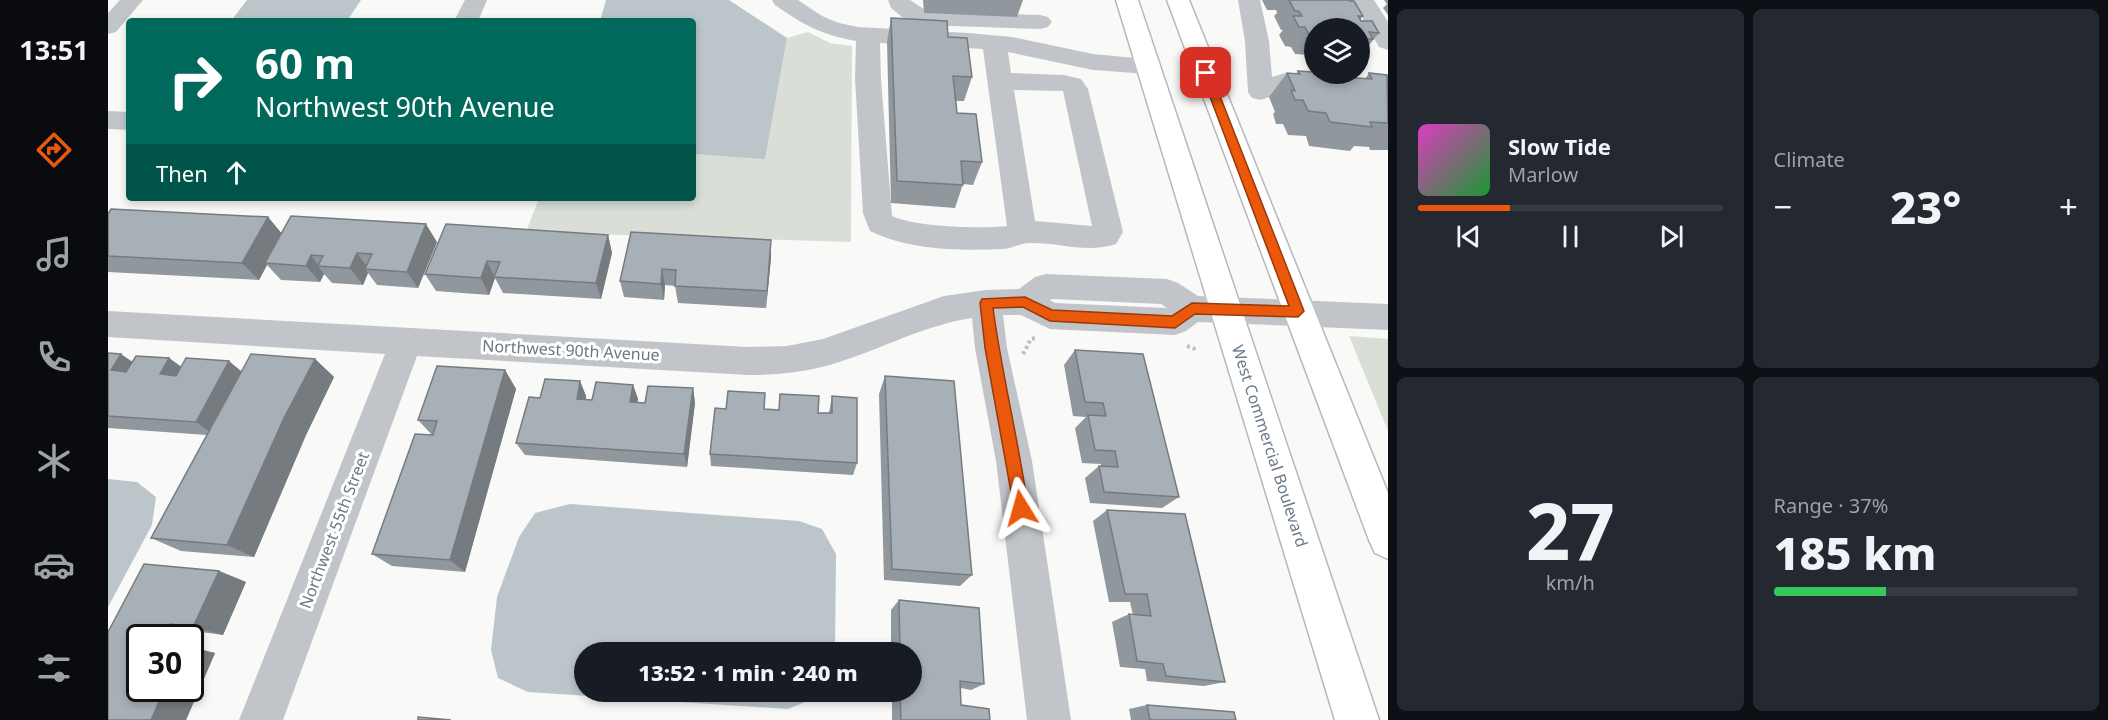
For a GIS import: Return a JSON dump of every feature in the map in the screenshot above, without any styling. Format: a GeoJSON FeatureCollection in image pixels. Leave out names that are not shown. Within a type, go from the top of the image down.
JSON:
{"type":"FeatureCollection","features":[{"type":"Feature","properties":{"kind":"highway","name":"West Commercial Boulevard"},"geometry":{"type":"LineString","coordinates":[[1127,0],[1148,66],[1209,309],[1357,720]]}},
{"type":"Feature","properties":{"kind":"highway"},"geometry":{"type":"LineString","coordinates":[[1178,0],[1388,540]]}},
{"type":"Feature","properties":{"kind":"street"},"geometry":{"type":"LineString","coordinates":[[108,27],[132,0]]}},
{"type":"Feature","properties":{"kind":"street"},"geometry":{"type":"LineString","coordinates":[[467,18],[476,0]]}},
{"type":"Feature","properties":{"kind":"street"},"geometry":{"type":"LineString","coordinates":[[783,0],[814,21],[833,20],[881,35],[994,43],[1093,62],[1148,66]]}},
{"type":"Feature","properties":{"kind":"street"},"geometry":{"type":"LineString","coordinates":[[1249,0],[1257,41],[1261,92],[1285,81],[1313,86],[1388,91]]}},
{"type":"Feature","properties":{"kind":"street"},"geometry":{"type":"LineString","coordinates":[[1363,0],[1388,42]]}},
{"type":"Feature","properties":{"kind":"street"},"geometry":{"type":"LineString","coordinates":[[999,81],[1064,83],[1072,85],[1075,89],[1108,232],[1106,236],[1099,238],[1022,231],[1012,237],[1002,238],[915,233],[894,230],[880,223],[876,202],[868,79],[881,35],[893,17],[899,2],[910,12],[923,18],[1038,11],[1045,53]]}},
{"type":"Feature","properties":{"kind":"street"},"geometry":{"type":"LineString","coordinates":[[994,43],[1022,231]]}},
{"type":"Feature","properties":{"kind":"street"},"geometry":{"type":"LineString","coordinates":[[108,120],[126,121]]}},
{"type":"Feature","properties":{"kind":"street","name":"Northwest 90th Avenue"},"geometry":{"type":"LineString","coordinates":[[108,324],[748,361],[787,360],[824,353],[944,309],[986,303],[1025,302],[1050,316],[1175,322],[1209,309]]}},
{"type":"Feature","properties":{"kind":"street"},"geometry":{"type":"LineString","coordinates":[[986,303],[992,348],[1014,461],[1050,720]]}},
{"type":"Feature","properties":{"kind":"street"},"geometry":{"type":"LineString","coordinates":[[1209,309],[1388,316]]}},
{"type":"Feature","properties":{"kind":"street","name":"Northwest 55th Street"},"geometry":{"type":"LineString","coordinates":[[261,720],[406,340]]}},
{"type":"Feature","properties":{"kind":"shaded area"},"geometry":{"type":"Polygon","coordinates":[[[247,0],[361,0],[349,18],[233,18],[247,0]]]}},
{"type":"Feature","properties":{"kind":"shaded area"},"geometry":{"type":"Polygon","coordinates":[[[606,0],[729,0],[787,38],[765,159],[696,154],[696,18],[601,18],[606,0]]]}},
{"type":"Feature","properties":{"kind":"shaded area"},"geometry":{"type":"Polygon","coordinates":[[[808,32],[830,43],[852,46],[851,242],[526,232],[538,201],[696,201],[696,154],[765,158],[787,38],[808,32]]]}},
{"type":"Feature","properties":{"kind":"shaded area"},"geometry":{"type":"Polygon","coordinates":[[[1349,336],[1388,339],[1388,431],[1349,336]]]}},
{"type":"Feature","properties":{"kind":"shaded area"},"geometry":{"type":"Polygon","coordinates":[[[108,479],[137,482],[156,497],[152,525],[108,607],[108,479]]]}},
{"type":"Feature","properties":{"kind":"shaded area"},"geometry":{"type":"Polygon","coordinates":[[[570,504],[799,521],[822,529],[836,554],[835,642],[574,642],[574,695],[528,692],[498,678],[491,650],[497,597],[519,537],[535,513],[570,504]]]}},
{"type":"Feature","properties":{"kind":"shaded area"},"geometry":{"type":"Polygon","coordinates":[[[681,702],[805,702],[788,709],[681,702]]]}},
{"type":"Feature","properties":{"kind":"building"},"geometry":{"type":"Polygon","coordinates":[[[1289,0],[1349,0],[1354,1],[1363,16],[1358,16],[1359,18],[1304,18],[1304,27],[1299,27],[1293,16],[1302,16],[1299,11],[1295,11],[1289,0]]]}},
{"type":"Feature","properties":{"kind":"building"},"geometry":{"type":"Polygon","coordinates":[[[891,18],[947,21],[948,37],[967,38],[972,77],[953,76],[957,113],[976,114],[982,162],[961,161],[963,185],[897,181],[891,18]]]}},
{"type":"Feature","properties":{"kind":"building"},"geometry":{"type":"Polygon","coordinates":[[[1370,21],[1372,21],[1379,33],[1370,32],[1370,21]]]}},
{"type":"Feature","properties":{"kind":"building"},"geometry":{"type":"Polygon","coordinates":[[[1298,71],[1304,71],[1304,84],[1370,84],[1370,79],[1372,79],[1370,73],[1387,75],[1388,123],[1370,122],[1372,127],[1330,122],[1326,113],[1308,111],[1303,100],[1295,100],[1291,90],[1295,91],[1287,73],[1300,74],[1298,71]]]}},
{"type":"Feature","properties":{"kind":"building"},"geometry":{"type":"Polygon","coordinates":[[[111,209],[268,217],[242,263],[108,256],[108,214],[111,209]]]}},
{"type":"Feature","properties":{"kind":"building"},"geometry":{"type":"Polygon","coordinates":[[[291,216],[426,224],[407,272],[365,269],[372,254],[357,253],[350,268],[318,266],[323,256],[311,255],[306,266],[265,263],[291,216]]]}},
{"type":"Feature","properties":{"kind":"building"},"geometry":{"type":"Polygon","coordinates":[[[446,224],[608,235],[596,283],[494,277],[500,262],[487,261],[481,278],[425,274],[446,224]]]}},
{"type":"Feature","properties":{"kind":"building"},"geometry":{"type":"Polygon","coordinates":[[[631,232],[771,240],[767,291],[675,286],[676,270],[662,269],[661,284],[620,281],[631,232]]]}},
{"type":"Feature","properties":{"kind":"building"},"geometry":{"type":"Polygon","coordinates":[[[1075,350],[1143,354],[1179,497],[1104,492],[1099,466],[1118,467],[1115,451],[1095,450],[1088,415],[1106,416],[1103,403],[1085,402],[1075,350]]]}},
{"type":"Feature","properties":{"kind":"building"},"geometry":{"type":"Polygon","coordinates":[[[108,353],[121,354],[111,370],[126,372],[136,356],[169,358],[160,374],[176,376],[186,358],[229,361],[196,422],[108,416],[108,353]]]}},
{"type":"Feature","properties":{"kind":"building"},"geometry":{"type":"Polygon","coordinates":[[[251,354],[315,359],[284,418],[227,545],[151,538],[251,354]]]}},
{"type":"Feature","properties":{"kind":"building"},"geometry":{"type":"Polygon","coordinates":[[[437,366],[505,370],[450,560],[372,554],[415,434],[433,435],[437,421],[418,420],[437,366]]]}},
{"type":"Feature","properties":{"kind":"building"},"geometry":{"type":"Polygon","coordinates":[[[885,376],[954,381],[972,575],[892,569],[885,376]]]}},
{"type":"Feature","properties":{"kind":"building"},"geometry":{"type":"Polygon","coordinates":[[[545,379],[580,381],[577,399],[592,400],[596,382],[633,385],[630,402],[645,403],[648,386],[693,388],[684,454],[516,443],[529,397],[540,398],[545,379]]]}},
{"type":"Feature","properties":{"kind":"building"},"geometry":{"type":"Polygon","coordinates":[[[728,391],[765,393],[764,409],[779,410],[780,394],[819,396],[818,413],[832,413],[832,396],[857,398],[857,463],[710,454],[715,408],[726,409],[728,391]]]}},
{"type":"Feature","properties":{"kind":"building"},"geometry":{"type":"Polygon","coordinates":[[[1107,510],[1185,514],[1225,682],[1166,676],[1163,664],[1137,661],[1129,614],[1151,616],[1147,594],[1125,594],[1107,510]]]}},
{"type":"Feature","properties":{"kind":"building"},"geometry":{"type":"Polygon","coordinates":[[[144,564],[219,571],[194,624],[126,624],[126,702],[159,702],[151,720],[108,720],[108,632],[144,564]]]}},
{"type":"Feature","properties":{"kind":"building"},"geometry":{"type":"Polygon","coordinates":[[[899,600],[979,608],[984,684],[960,681],[961,705],[989,709],[990,720],[901,720],[900,702],[922,702],[922,642],[900,642],[899,600]]]}},
{"type":"Feature","properties":{"kind":"building"},"geometry":{"type":"Polygon","coordinates":[[[1147,705],[1234,712],[1236,720],[1150,720],[1147,705]]]}},
{"type":"Feature","properties":{"kind":"building"},"geometry":{"type":"Polygon","coordinates":[[[418,717],[451,720],[418,720],[418,717]]]}},
{"type":"Feature","properties":{"kind":"route"},"geometry":{"type":"LineString","coordinates":[[1021,508],[986,303],[1025,302],[1050,316],[1175,322],[1192,309],[1298,311],[1206,73]]}}]}
